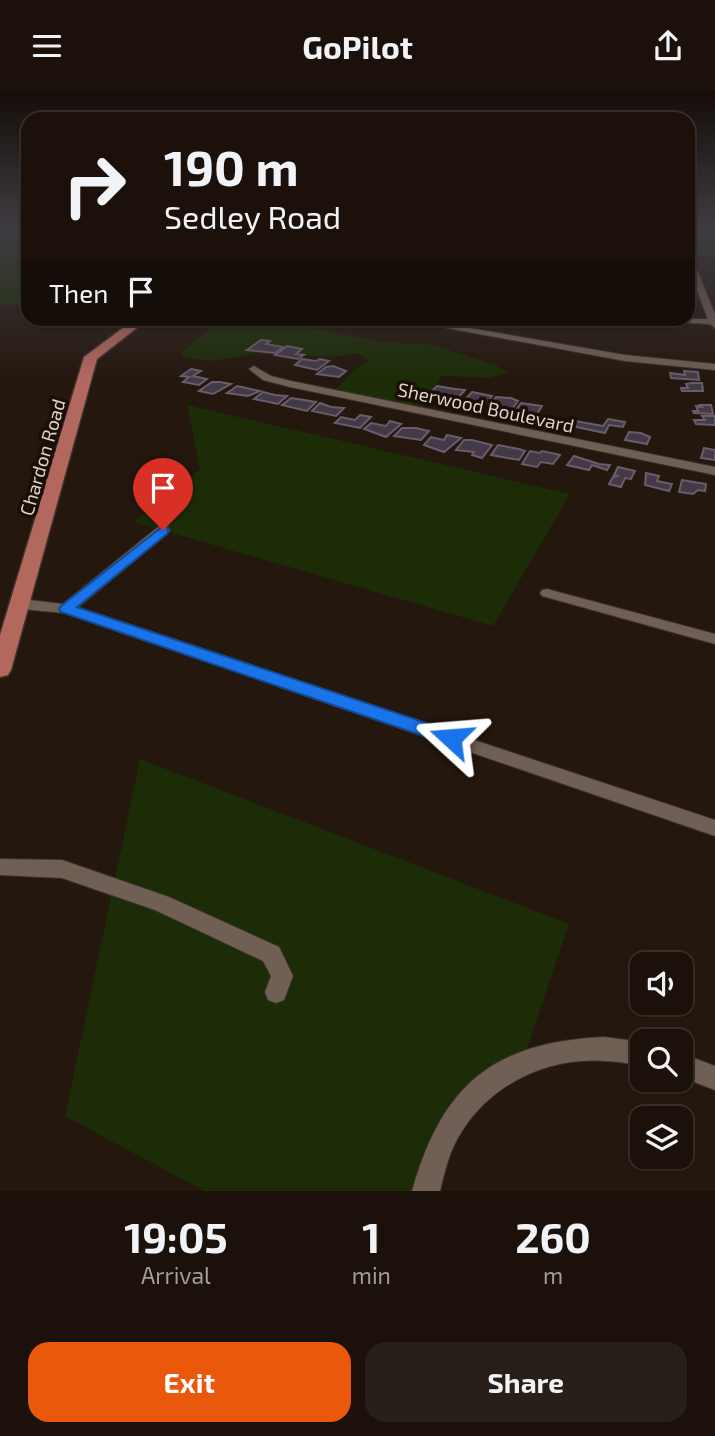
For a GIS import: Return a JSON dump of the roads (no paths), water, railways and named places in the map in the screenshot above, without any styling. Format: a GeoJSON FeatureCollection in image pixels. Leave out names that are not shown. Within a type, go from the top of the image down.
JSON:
{"type":"FeatureCollection","features":[{"type":"Feature","properties":{"kind":"main road","name":"Chardon Road"},"geometry":{"type":"LineString","coordinates":[[0,670],[91,357],[133,326]]}},
{"type":"Feature","properties":{"kind":"street"},"geometry":{"type":"LineString","coordinates":[[695,321],[714,323],[696,277]]}},
{"type":"Feature","properties":{"kind":"street"},"geometry":{"type":"LineString","coordinates":[[702,292],[715,293]]}},
{"type":"Feature","properties":{"kind":"street"},"geometry":{"type":"LineString","coordinates":[[444,326],[625,358],[715,367]]}},
{"type":"Feature","properties":{"kind":"street","name":"Sherwood Boulevard"},"geometry":{"type":"LineString","coordinates":[[254,369],[263,377],[290,384],[715,471]]}},
{"type":"Feature","properties":{"kind":"street"},"geometry":{"type":"LineString","coordinates":[[66,609],[163,530]]}},
{"type":"Feature","properties":{"kind":"street"},"geometry":{"type":"LineString","coordinates":[[547,593],[715,639]]}},
{"type":"Feature","properties":{"kind":"street"},"geometry":{"type":"LineString","coordinates":[[21,604],[66,609],[715,828]]}},
{"type":"Feature","properties":{"kind":"street"},"geometry":{"type":"LineString","coordinates":[[0,867],[62,869],[174,909],[271,954],[282,976],[276,992]]}},
{"type":"Feature","properties":{"kind":"street"},"geometry":{"type":"LineString","coordinates":[[426,1191],[429,1173],[444,1134],[472,1094],[523,1060],[570,1050],[600,1049],[630,1053]]}},
{"type":"Feature","properties":{"kind":"street"},"geometry":{"type":"LineString","coordinates":[[693,1070],[715,1078]]}}]}
